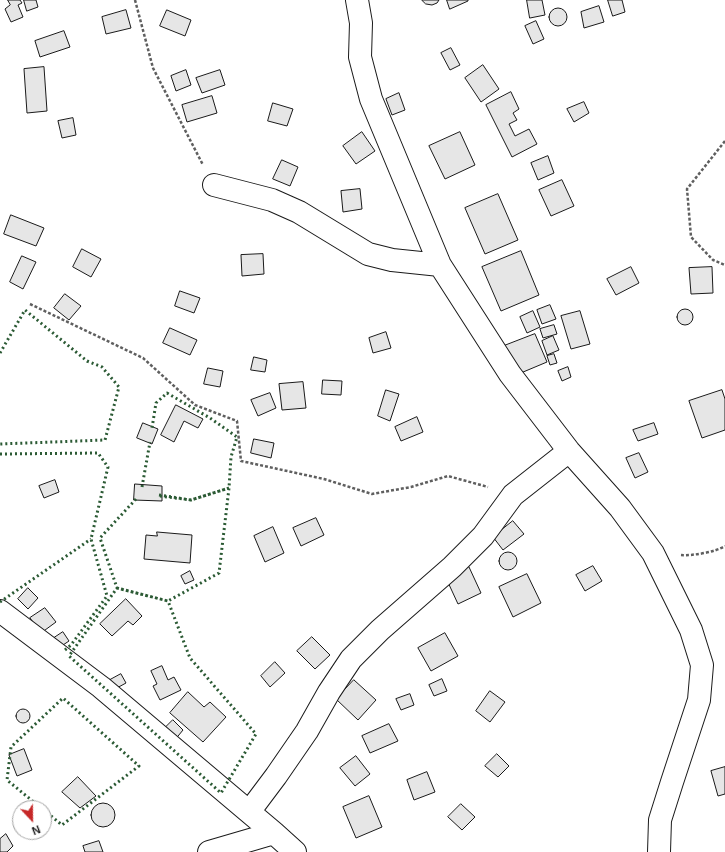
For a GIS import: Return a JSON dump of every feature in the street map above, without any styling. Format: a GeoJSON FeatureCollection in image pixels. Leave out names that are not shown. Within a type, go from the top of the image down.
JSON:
{"type":"FeatureCollection","features":[{"type":"Feature","properties":{"kind":"street"},"geometry":{"type":"LineString","coordinates":[[356,0],[361,23],[360,57],[371,99],[440,265],[510,374],[569,451],[620,508],[654,553],[691,630],[702,665],[699,700],[660,820],[659,852]]}},
{"type":"Feature","properties":{"kind":"street"},"geometry":{"type":"LineString","coordinates":[[214,185],[272,200],[299,212],[368,254],[392,260],[440,265]]}},
{"type":"Feature","properties":{"kind":"street"},"geometry":{"type":"LineString","coordinates":[[249,812],[307,731],[350,659],[380,630],[452,567],[483,536],[514,495],[569,451]]}},
{"type":"Feature","properties":{"kind":"street"},"geometry":{"type":"LineString","coordinates":[[0,611],[101,687],[295,852]]}},
{"type":"Feature","properties":{"kind":"street"},"geometry":{"type":"LineString","coordinates":[[209,852],[274,833]]}},
{"type":"Feature","properties":{"kind":"path"},"geometry":{"type":"LineString","coordinates":[[135,0],[153,68],[214,185]]}},
{"type":"Feature","properties":{"kind":"path"},"geometry":{"type":"LineString","coordinates":[[725,141],[687,189],[691,237],[713,260],[725,265]]}},
{"type":"Feature","properties":{"kind":"path"},"geometry":{"type":"LineString","coordinates":[[30,304],[143,358],[195,405],[237,421],[241,461],[324,479],[372,494],[411,487],[448,476],[514,495]]}},
{"type":"Feature","properties":{"kind":"path"},"geometry":{"type":"LineString","coordinates":[[654,553],[688,555],[720,549],[725,546]]}},
{"type":"Feature","properties":{"kind":"building"},"geometry":{"type":"Polygon","coordinates":[[[8,0],[20,0],[22,3],[18,5],[23,17],[11,22],[5,9],[10,5],[8,0]]]}},
{"type":"Feature","properties":{"kind":"building"},"geometry":{"type":"Polygon","coordinates":[[[24,0],[36,0],[38,7],[27,11],[24,0]]]}},
{"type":"Feature","properties":{"kind":"building"},"geometry":{"type":"Polygon","coordinates":[[[422,0],[439,0],[437,3],[432,5],[426,4],[422,0]]]}},
{"type":"Feature","properties":{"kind":"building"},"geometry":{"type":"Polygon","coordinates":[[[447,0],[468,0],[468,1],[450,9],[447,0]]]}},
{"type":"Feature","properties":{"kind":"building"},"geometry":{"type":"Polygon","coordinates":[[[527,0],[542,0],[545,15],[530,18],[527,0]]]}},
{"type":"Feature","properties":{"kind":"building"},"geometry":{"type":"Polygon","coordinates":[[[608,0],[622,0],[625,12],[613,16],[608,0]]]}},
{"type":"Feature","properties":{"kind":"building"},"geometry":{"type":"Polygon","coordinates":[[[599,6],[604,22],[584,28],[581,12],[599,6]]]}},
{"type":"Feature","properties":{"kind":"building"},"geometry":{"type":"Polygon","coordinates":[[[554,8],[562,8],[567,13],[565,24],[562,26],[554,26],[549,21],[549,13],[554,8]]]}},
{"type":"Feature","properties":{"kind":"building"},"geometry":{"type":"Polygon","coordinates":[[[126,10],[131,28],[106,34],[102,17],[126,10]]]}},
{"type":"Feature","properties":{"kind":"building"},"geometry":{"type":"Polygon","coordinates":[[[167,10],[191,20],[185,36],[160,26],[167,10]]]}},
{"type":"Feature","properties":{"kind":"building"},"geometry":{"type":"Polygon","coordinates":[[[536,21],[544,39],[533,44],[525,26],[536,21]]]}},
{"type":"Feature","properties":{"kind":"building"},"geometry":{"type":"Polygon","coordinates":[[[64,31],[70,47],[40,57],[35,41],[64,31]]]}},
{"type":"Feature","properties":{"kind":"building"},"geometry":{"type":"Polygon","coordinates":[[[451,48],[460,65],[450,70],[441,53],[451,48]]]}},
{"type":"Feature","properties":{"kind":"building"},"geometry":{"type":"Polygon","coordinates":[[[483,65],[499,89],[481,102],[465,78],[483,65]]]}},
{"type":"Feature","properties":{"kind":"building"},"geometry":{"type":"Polygon","coordinates":[[[44,67],[47,111],[27,113],[24,69],[44,67]]]}},
{"type":"Feature","properties":{"kind":"building"},"geometry":{"type":"Polygon","coordinates":[[[186,70],[191,85],[176,91],[171,76],[186,70]]]}},
{"type":"Feature","properties":{"kind":"building"},"geometry":{"type":"Polygon","coordinates":[[[220,70],[225,85],[202,93],[196,78],[220,70]]]}},
{"type":"Feature","properties":{"kind":"building"},"geometry":{"type":"Polygon","coordinates":[[[511,92],[519,109],[513,113],[517,120],[509,124],[515,136],[529,129],[537,144],[512,157],[486,105],[511,92]]]}},
{"type":"Feature","properties":{"kind":"building"},"geometry":{"type":"Polygon","coordinates":[[[399,93],[405,110],[392,115],[386,99],[399,93]]]}},
{"type":"Feature","properties":{"kind":"building"},"geometry":{"type":"Polygon","coordinates":[[[212,96],[217,113],[187,122],[182,105],[212,96]]]}},
{"type":"Feature","properties":{"kind":"building"},"geometry":{"type":"Polygon","coordinates":[[[584,102],[589,113],[574,122],[567,109],[584,102]]]}},
{"type":"Feature","properties":{"kind":"building"},"geometry":{"type":"Polygon","coordinates":[[[273,103],[293,109],[287,126],[268,121],[273,103]]]}},
{"type":"Feature","properties":{"kind":"building"},"geometry":{"type":"Polygon","coordinates":[[[73,118],[76,135],[62,138],[58,121],[73,118]]]}},
{"type":"Feature","properties":{"kind":"building"},"geometry":{"type":"Polygon","coordinates":[[[362,132],[375,151],[356,164],[343,146],[362,132]]]}},
{"type":"Feature","properties":{"kind":"building"},"geometry":{"type":"Polygon","coordinates":[[[460,132],[475,165],[445,179],[429,146],[460,132]]]}},
{"type":"Feature","properties":{"kind":"building"},"geometry":{"type":"Polygon","coordinates":[[[548,156],[554,173],[538,180],[531,163],[548,156]]]}},
{"type":"Feature","properties":{"kind":"building"},"geometry":{"type":"Polygon","coordinates":[[[282,160],[298,167],[290,186],[273,179],[282,160]]]}},
{"type":"Feature","properties":{"kind":"building"},"geometry":{"type":"Polygon","coordinates":[[[562,180],[574,206],[551,216],[539,190],[562,180]]]}},
{"type":"Feature","properties":{"kind":"building"},"geometry":{"type":"Polygon","coordinates":[[[360,189],[362,209],[343,212],[341,191],[360,189]]]}},
{"type":"Feature","properties":{"kind":"building"},"geometry":{"type":"Polygon","coordinates":[[[498,194],[518,240],[485,254],[465,208],[498,194]]]}},
{"type":"Feature","properties":{"kind":"building"},"geometry":{"type":"Polygon","coordinates":[[[11,215],[44,228],[36,246],[4,234],[11,215]]]}},
{"type":"Feature","properties":{"kind":"building"},"geometry":{"type":"Polygon","coordinates":[[[82,249],[101,259],[91,277],[73,267],[82,249]]]}},
{"type":"Feature","properties":{"kind":"building"},"geometry":{"type":"Polygon","coordinates":[[[521,251],[539,295],[501,311],[482,267],[521,251]]]}},
{"type":"Feature","properties":{"kind":"building"},"geometry":{"type":"Polygon","coordinates":[[[263,254],[264,274],[242,276],[241,255],[263,254]]]}},
{"type":"Feature","properties":{"kind":"building"},"geometry":{"type":"Polygon","coordinates":[[[22,256],[36,262],[23,289],[10,282],[22,256]]]}},
{"type":"Feature","properties":{"kind":"building"},"geometry":{"type":"Polygon","coordinates":[[[631,267],[639,283],[616,295],[607,279],[631,267]]]}},
{"type":"Feature","properties":{"kind":"building"},"geometry":{"type":"Polygon","coordinates":[[[712,267],[713,293],[691,294],[689,268],[712,267]]]}},
{"type":"Feature","properties":{"kind":"building"},"geometry":{"type":"Polygon","coordinates":[[[180,291],[200,298],[194,313],[175,306],[180,291]]]}},
{"type":"Feature","properties":{"kind":"building"},"geometry":{"type":"Polygon","coordinates":[[[65,294],[81,306],[69,320],[54,308],[65,294]]]}},
{"type":"Feature","properties":{"kind":"building"},"geometry":{"type":"Polygon","coordinates":[[[550,305],[556,319],[542,324],[537,310],[550,305]]]}},
{"type":"Feature","properties":{"kind":"building"},"geometry":{"type":"Polygon","coordinates":[[[685,309],[692,314],[693,317],[688,324],[685,325],[678,320],[677,317],[682,310],[685,309]]]}},
{"type":"Feature","properties":{"kind":"building"},"geometry":{"type":"Polygon","coordinates":[[[533,311],[540,327],[527,333],[520,317],[533,311]]]}},
{"type":"Feature","properties":{"kind":"building"},"geometry":{"type":"Polygon","coordinates":[[[580,311],[590,344],[571,349],[561,316],[580,311]]]}},
{"type":"Feature","properties":{"kind":"building"},"geometry":{"type":"Polygon","coordinates":[[[554,325],[557,334],[543,338],[540,329],[554,325]]]}},
{"type":"Feature","properties":{"kind":"building"},"geometry":{"type":"Polygon","coordinates":[[[170,328],[197,340],[190,355],[163,343],[170,328]]]}},
{"type":"Feature","properties":{"kind":"building"},"geometry":{"type":"Polygon","coordinates":[[[386,332],[391,348],[373,353],[369,338],[386,332]]]}},
{"type":"Feature","properties":{"kind":"building"},"geometry":{"type":"Polygon","coordinates":[[[535,334],[547,362],[516,375],[504,346],[535,334]]]}},
{"type":"Feature","properties":{"kind":"building"},"geometry":{"type":"Polygon","coordinates":[[[553,336],[559,350],[547,355],[542,341],[553,336]]]}},
{"type":"Feature","properties":{"kind":"building"},"geometry":{"type":"Polygon","coordinates":[[[554,354],[557,363],[550,365],[547,356],[554,354]]]}},
{"type":"Feature","properties":{"kind":"building"},"geometry":{"type":"Polygon","coordinates":[[[254,357],[267,360],[265,372],[251,370],[254,357]]]}},
{"type":"Feature","properties":{"kind":"building"},"geometry":{"type":"Polygon","coordinates":[[[568,367],[571,377],[562,381],[558,371],[568,367]]]}},
{"type":"Feature","properties":{"kind":"building"},"geometry":{"type":"Polygon","coordinates":[[[208,368],[223,371],[220,387],[204,384],[208,368]]]}},
{"type":"Feature","properties":{"kind":"building"},"geometry":{"type":"Polygon","coordinates":[[[323,380],[342,381],[341,395],[322,394],[323,380]]]}},
{"type":"Feature","properties":{"kind":"building"},"geometry":{"type":"Polygon","coordinates":[[[303,382],[306,408],[282,410],[279,384],[303,382]]]}},
{"type":"Feature","properties":{"kind":"building"},"geometry":{"type":"Polygon","coordinates":[[[386,390],[399,394],[390,421],[378,416],[386,390]]]}},
{"type":"Feature","properties":{"kind":"building"},"geometry":{"type":"Polygon","coordinates":[[[722,390],[725,399],[725,430],[702,438],[689,401],[722,390]]]}},
{"type":"Feature","properties":{"kind":"building"},"geometry":{"type":"Polygon","coordinates":[[[270,393],[276,408],[258,416],[251,400],[270,393]]]}},
{"type":"Feature","properties":{"kind":"building"},"geometry":{"type":"Polygon","coordinates":[[[176,405],[203,419],[198,428],[184,421],[174,442],[161,435],[176,405]]]}},
{"type":"Feature","properties":{"kind":"building"},"geometry":{"type":"Polygon","coordinates":[[[417,417],[423,432],[401,441],[395,427],[417,417]]]}},
{"type":"Feature","properties":{"kind":"building"},"geometry":{"type":"Polygon","coordinates":[[[143,423],[158,429],[152,444],[137,438],[143,423]]]}},
{"type":"Feature","properties":{"kind":"building"},"geometry":{"type":"Polygon","coordinates":[[[654,423],[658,434],[638,441],[633,430],[654,423]]]}},
{"type":"Feature","properties":{"kind":"building"},"geometry":{"type":"Polygon","coordinates":[[[254,439],[274,443],[271,458],[251,453],[254,439]]]}},
{"type":"Feature","properties":{"kind":"building"},"geometry":{"type":"Polygon","coordinates":[[[639,453],[648,472],[635,478],[626,458],[639,453]]]}},
{"type":"Feature","properties":{"kind":"building"},"geometry":{"type":"Polygon","coordinates":[[[55,480],[59,492],[44,498],[39,486],[55,480]]]}},
{"type":"Feature","properties":{"kind":"building"},"geometry":{"type":"Polygon","coordinates":[[[135,484],[162,486],[162,501],[134,500],[135,484]]]}},
{"type":"Feature","properties":{"kind":"building"},"geometry":{"type":"Polygon","coordinates":[[[316,518],[324,535],[301,546],[293,528],[316,518]]]}},
{"type":"Feature","properties":{"kind":"building"},"geometry":{"type":"Polygon","coordinates":[[[513,521],[524,534],[503,550],[493,537],[513,521]]]}},
{"type":"Feature","properties":{"kind":"building"},"geometry":{"type":"Polygon","coordinates":[[[273,527],[284,553],[265,562],[254,536],[273,527]]]}},
{"type":"Feature","properties":{"kind":"building"},"geometry":{"type":"Polygon","coordinates":[[[157,532],[192,535],[190,563],[144,559],[146,535],[157,536],[157,532]]]}},
{"type":"Feature","properties":{"kind":"building"},"geometry":{"type":"Polygon","coordinates":[[[504,552],[512,552],[517,557],[515,568],[512,570],[504,570],[499,565],[499,557],[504,552]]]}},
{"type":"Feature","properties":{"kind":"building"},"geometry":{"type":"Polygon","coordinates":[[[593,566],[602,581],[585,591],[576,575],[593,566]]]}},
{"type":"Feature","properties":{"kind":"building"},"geometry":{"type":"Polygon","coordinates":[[[469,567],[481,593],[458,604],[446,578],[469,567]]]}},
{"type":"Feature","properties":{"kind":"building"},"geometry":{"type":"Polygon","coordinates":[[[190,571],[194,580],[185,584],[181,576],[190,571]]]}},
{"type":"Feature","properties":{"kind":"building"},"geometry":{"type":"Polygon","coordinates":[[[527,574],[541,603],[513,617],[499,587],[527,574]]]}},
{"type":"Feature","properties":{"kind":"building"},"geometry":{"type":"Polygon","coordinates":[[[28,588],[38,598],[28,609],[18,599],[28,588]]]}},
{"type":"Feature","properties":{"kind":"building"},"geometry":{"type":"Polygon","coordinates":[[[126,599],[142,616],[133,625],[128,621],[112,636],[100,624],[126,599]]]}},
{"type":"Feature","properties":{"kind":"building"},"geometry":{"type":"Polygon","coordinates":[[[45,608],[56,622],[41,633],[30,618],[45,608]]]}},
{"type":"Feature","properties":{"kind":"building"},"geometry":{"type":"Polygon","coordinates":[[[63,632],[69,641],[60,647],[54,638],[63,632]]]}},
{"type":"Feature","properties":{"kind":"building"},"geometry":{"type":"Polygon","coordinates":[[[445,633],[458,656],[431,671],[418,648],[445,633]]]}},
{"type":"Feature","properties":{"kind":"building"},"geometry":{"type":"Polygon","coordinates":[[[312,637],[330,655],[315,669],[297,651],[312,637]]]}},
{"type":"Feature","properties":{"kind":"building"},"geometry":{"type":"Polygon","coordinates":[[[275,662],[285,673],[270,687],[261,676],[275,662]]]}},
{"type":"Feature","properties":{"kind":"building"},"geometry":{"type":"Polygon","coordinates":[[[162,666],[168,680],[174,677],[181,690],[160,700],[153,686],[157,684],[151,671],[162,666]]]}},
{"type":"Feature","properties":{"kind":"building"},"geometry":{"type":"Polygon","coordinates":[[[121,674],[126,683],[115,689],[110,680],[121,674]]]}},
{"type":"Feature","properties":{"kind":"building"},"geometry":{"type":"Polygon","coordinates":[[[442,679],[447,691],[434,696],[429,685],[442,679]]]}},
{"type":"Feature","properties":{"kind":"building"},"geometry":{"type":"Polygon","coordinates":[[[354,680],[376,700],[358,720],[336,699],[354,680]]]}},
{"type":"Feature","properties":{"kind":"building"},"geometry":{"type":"Polygon","coordinates":[[[490,691],[505,702],[490,722],[476,711],[490,691]]]}},
{"type":"Feature","properties":{"kind":"building"},"geometry":{"type":"Polygon","coordinates":[[[188,692],[204,707],[210,702],[226,717],[203,742],[170,713],[188,692]]]}},
{"type":"Feature","properties":{"kind":"building"},"geometry":{"type":"Polygon","coordinates":[[[410,694],[414,705],[401,710],[396,699],[410,694]]]}},
{"type":"Feature","properties":{"kind":"building"},"geometry":{"type":"Polygon","coordinates":[[[23,709],[28,711],[30,716],[28,721],[23,723],[18,721],[16,716],[18,711],[23,709]]]}},
{"type":"Feature","properties":{"kind":"building"},"geometry":{"type":"Polygon","coordinates":[[[173,720],[183,730],[174,741],[163,730],[173,720]]]}},
{"type":"Feature","properties":{"kind":"building"},"geometry":{"type":"Polygon","coordinates":[[[389,724],[398,741],[370,753],[362,736],[389,724]]]}},
{"type":"Feature","properties":{"kind":"building"},"geometry":{"type":"Polygon","coordinates":[[[24,749],[32,770],[17,776],[9,755],[24,749]]]}},
{"type":"Feature","properties":{"kind":"building"},"geometry":{"type":"Polygon","coordinates":[[[497,754],[509,766],[498,777],[485,766],[497,754]]]}},
{"type":"Feature","properties":{"kind":"building"},"geometry":{"type":"Polygon","coordinates":[[[356,756],[370,774],[355,786],[340,768],[356,756]]]}},
{"type":"Feature","properties":{"kind":"building"},"geometry":{"type":"Polygon","coordinates":[[[725,767],[725,794],[718,796],[711,771],[725,767]]]}},
{"type":"Feature","properties":{"kind":"building"},"geometry":{"type":"Polygon","coordinates":[[[427,772],[435,792],[414,800],[407,780],[427,772]]]}},
{"type":"Feature","properties":{"kind":"building"},"geometry":{"type":"Polygon","coordinates":[[[78,777],[96,796],[80,808],[62,792],[78,777]]]}},
{"type":"Feature","properties":{"kind":"building"},"geometry":{"type":"Polygon","coordinates":[[[369,796],[382,827],[356,838],[343,807],[369,796]]]}},
{"type":"Feature","properties":{"kind":"building"},"geometry":{"type":"Polygon","coordinates":[[[103,803],[111,807],[115,815],[111,823],[103,827],[95,823],[91,815],[95,807],[103,803]]]}},
{"type":"Feature","properties":{"kind":"building"},"geometry":{"type":"Polygon","coordinates":[[[461,804],[475,817],[462,830],[448,817],[461,804]]]}},
{"type":"Feature","properties":{"kind":"building"},"geometry":{"type":"Polygon","coordinates":[[[6,834],[13,846],[7,852],[0,852],[0,839],[6,834]]]}},
{"type":"Feature","properties":{"kind":"building"},"geometry":{"type":"Polygon","coordinates":[[[99,841],[103,852],[85,852],[83,846],[99,841]]]}},
{"type":"Feature","properties":{"kind":"hedge"},"geometry":{"type":"LineString","coordinates":[[0,353],[25,310],[87,361],[102,367],[119,387],[105,440],[0,444]]}},
{"type":"Feature","properties":{"kind":"hedge"},"geometry":{"type":"LineString","coordinates":[[136,499],[100,538],[117,588],[168,601],[219,573],[229,488],[231,457],[237,437],[210,418],[167,393],[156,403],[152,428]]}},
{"type":"Feature","properties":{"kind":"hedge"},"geometry":{"type":"LineString","coordinates":[[142,487],[150,442]]}},
{"type":"Feature","properties":{"kind":"hedge"},"geometry":{"type":"LineString","coordinates":[[0,454],[98,453],[108,467],[91,539],[107,596],[71,645],[65,650]]}},
{"type":"Feature","properties":{"kind":"hedge"},"geometry":{"type":"LineString","coordinates":[[159,495],[191,500],[229,488]]}},
{"type":"Feature","properties":{"kind":"hedge"},"geometry":{"type":"LineString","coordinates":[[160,496],[191,500],[229,488]]}},
{"type":"Feature","properties":{"kind":"hedge"},"geometry":{"type":"LineString","coordinates":[[0,602],[91,539]]}},
{"type":"Feature","properties":{"kind":"hedge"},"geometry":{"type":"LineString","coordinates":[[117,588],[168,601],[190,658],[256,734],[221,793],[69,656],[117,588]]}},
{"type":"Feature","properties":{"kind":"hedge"},"geometry":{"type":"LineString","coordinates":[[31,800],[7,780],[11,747],[63,698],[139,766],[62,825],[52,817]]}}]}
